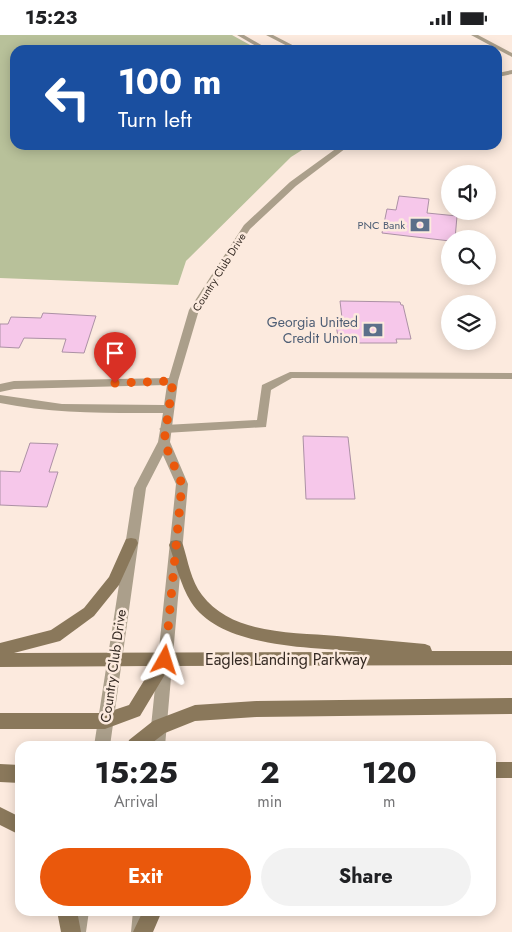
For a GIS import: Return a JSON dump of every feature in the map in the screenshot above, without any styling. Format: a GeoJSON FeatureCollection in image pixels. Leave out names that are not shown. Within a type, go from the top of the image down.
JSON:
{"type":"FeatureCollection","features":[{"type":"Feature","properties":{"kind":"main road"},"geometry":{"type":"LineString","coordinates":[[0,650],[55,636],[89,611],[114,581],[131,543]]}},
{"type":"Feature","properties":{"kind":"main road"},"geometry":{"type":"LineString","coordinates":[[176,545],[191,590],[202,605],[217,617],[242,630],[267,636],[487,658]]}},
{"type":"Feature","properties":{"kind":"main road","name":"Eagles Landing Parkway"},"geometry":{"type":"LineString","coordinates":[[0,660],[512,658]]}},
{"type":"Feature","properties":{"kind":"main road"},"geometry":{"type":"LineString","coordinates":[[0,721],[105,721],[134,711],[165,660]]}},
{"type":"Feature","properties":{"kind":"main road"},"geometry":{"type":"LineString","coordinates":[[141,741],[159,727],[195,713],[256,709],[512,706]]}},
{"type":"Feature","properties":{"kind":"main road"},"geometry":{"type":"LineString","coordinates":[[496,770],[512,770]]}},
{"type":"Feature","properties":{"kind":"main road"},"geometry":{"type":"LineString","coordinates":[[0,773],[15,774]]}},
{"type":"Feature","properties":{"kind":"main road"},"geometry":{"type":"LineString","coordinates":[[0,815],[15,823]]}},
{"type":"Feature","properties":{"kind":"main road"},"geometry":{"type":"LineString","coordinates":[[68,916],[71,932]]}},
{"type":"Feature","properties":{"kind":"main road"},"geometry":{"type":"LineString","coordinates":[[142,932],[150,916]]}},
{"type":"Feature","properties":{"kind":"street"},"geometry":{"type":"LineString","coordinates":[[240,35],[258,45]]}},
{"type":"Feature","properties":{"kind":"street"},"geometry":{"type":"LineString","coordinates":[[269,35],[289,45]]}},
{"type":"Feature","properties":{"kind":"street"},"geometry":{"type":"LineString","coordinates":[[474,35],[493,45]]}},
{"type":"Feature","properties":{"kind":"street","name":"Country Club Drive"},"geometry":{"type":"LineString","coordinates":[[103,741],[140,488],[165,435],[173,381],[194,310],[247,227],[293,184],[339,150]]}},
{"type":"Feature","properties":{"kind":"street"},"geometry":{"type":"LineString","coordinates":[[165,435],[262,424],[266,388],[290,375],[512,376]]}},
{"type":"Feature","properties":{"kind":"street"},"geometry":{"type":"LineString","coordinates":[[0,388],[14,385],[173,381]]}},
{"type":"Feature","properties":{"kind":"street"},"geometry":{"type":"LineString","coordinates":[[0,399],[12,402],[75,408],[168,409]]}},
{"type":"Feature","properties":{"kind":"street","name":"Country Club Drive"},"geometry":{"type":"LineString","coordinates":[[158,741],[182,484],[165,435]]}},
{"type":"Feature","properties":{"kind":"street"},"geometry":{"type":"LineString","coordinates":[[76,932],[78,916]]}},
{"type":"Feature","properties":{"kind":"street"},"geometry":{"type":"LineString","coordinates":[[142,916],[142,932]]}},
{"type":"Feature","properties":{"kind":"green space"},"geometry":{"type":"Polygon","coordinates":[[[0,35],[232,35],[250,45],[10,45],[10,150],[302,150],[291,157],[186,261],[178,285],[0,278],[0,35]]]}},
{"type":"Feature","properties":{"kind":"building","name":"PNC Bank"},"geometry":{"type":"Polygon","coordinates":[[[399,196],[429,199],[427,213],[441,214],[441,220],[457,220],[456,230],[441,230],[441,240],[382,233],[387,209],[396,210],[399,196]]]}},
{"type":"Feature","properties":{"kind":"building","name":"Georgia United Credit Union"},"geometry":{"type":"Polygon","coordinates":[[[340,301],[400,302],[403,305],[411,339],[396,339],[397,343],[342,343],[342,337],[338,337],[335,318],[342,318],[340,301]]]}},
{"type":"Feature","properties":{"kind":"building"},"geometry":{"type":"Polygon","coordinates":[[[43,313],[96,316],[84,353],[62,352],[66,339],[24,338],[19,348],[0,347],[0,324],[8,324],[11,317],[41,318],[43,313]]]}},
{"type":"Feature","properties":{"kind":"building"},"geometry":{"type":"Polygon","coordinates":[[[303,436],[348,437],[355,499],[306,499],[303,436]]]}},
{"type":"Feature","properties":{"kind":"building"},"geometry":{"type":"Polygon","coordinates":[[[30,443],[58,444],[49,472],[58,472],[47,507],[0,505],[0,471],[20,472],[30,443]]]}},
{"type":"Feature","properties":{"kind":"place","name":"PNC Bank"},"geometry":{"type":"Point","coordinates":[420,225]}},
{"type":"Feature","properties":{"kind":"place","name":"Georgia United Credit Union"},"geometry":{"type":"Point","coordinates":[373,330]}},
{"type":"Feature","properties":{"kind":"route"},"geometry":{"type":"LineString","coordinates":[[115,383],[173,381],[164,442],[182,484],[165,660]]}}]}
